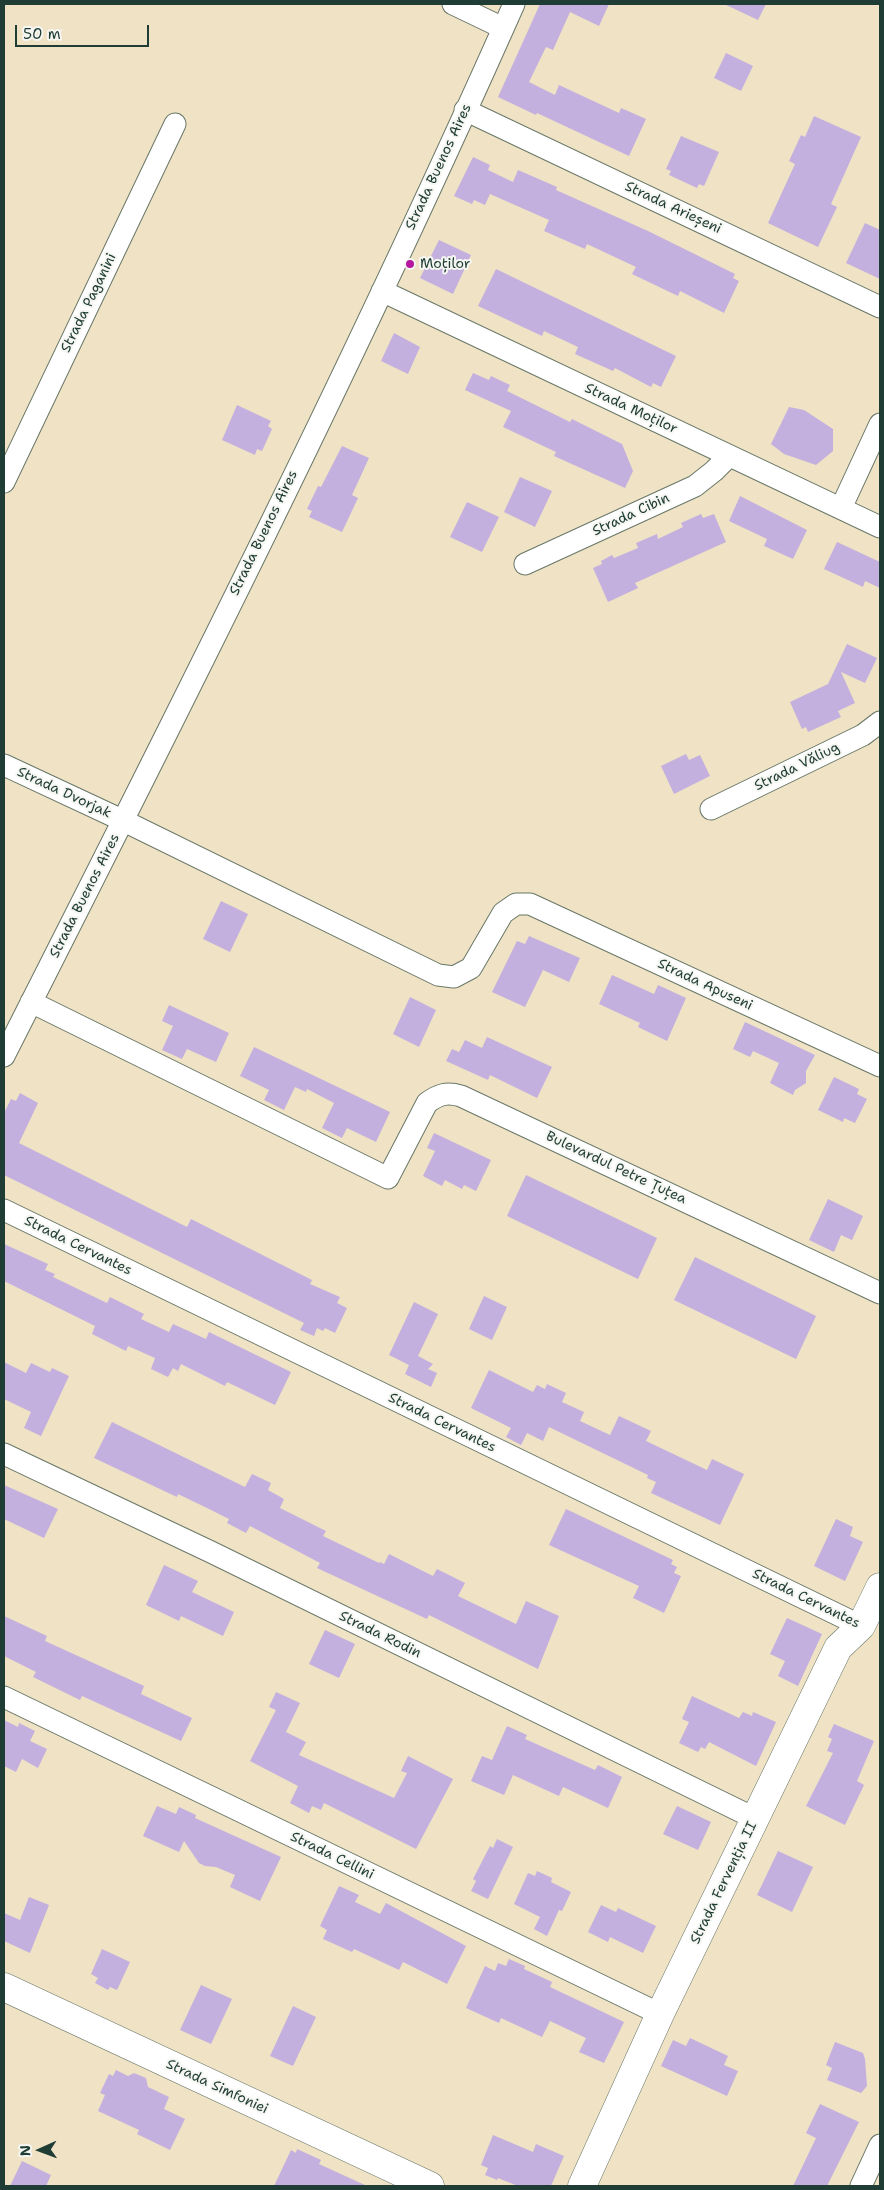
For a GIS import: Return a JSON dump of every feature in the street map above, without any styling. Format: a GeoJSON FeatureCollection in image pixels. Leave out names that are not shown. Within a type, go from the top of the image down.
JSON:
{"type":"FeatureCollection","features":[{"type":"Feature","properties":{"kind":"street"},"geometry":{"type":"LineString","coordinates":[[453,4],[503,28]]}},
{"type":"Feature","properties":{"kind":"street","name":"Strada Buenos Aires"},"geometry":{"type":"LineString","coordinates":[[4,1056],[124,821],[382,291],[514,4]]}},
{"type":"Feature","properties":{"kind":"street","name":"Strada Arieșeni"},"geometry":{"type":"LineString","coordinates":[[465,110],[880,307]]}},
{"type":"Feature","properties":{"kind":"street","name":"Strada Paganini"},"geometry":{"type":"LineString","coordinates":[[4,482],[175,124]]}},
{"type":"Feature","properties":{"kind":"street","name":"Strada Moților"},"geometry":{"type":"LineString","coordinates":[[382,291],[880,527]]}},
{"type":"Feature","properties":{"kind":"street"},"geometry":{"type":"LineString","coordinates":[[841,508],[880,424]]}},
{"type":"Feature","properties":{"kind":"street","name":"Strada Cibin"},"geometry":{"type":"LineString","coordinates":[[525,564],[695,486],[714,472],[729,456]]}},
{"type":"Feature","properties":{"kind":"street","name":"Strada Văliug"},"geometry":{"type":"LineString","coordinates":[[711,809],[863,736],[880,722]]}},
{"type":"Feature","properties":{"kind":"street","name":"Strada Dvorjak"},"geometry":{"type":"LineString","coordinates":[[4,765],[124,821],[438,975],[454,977],[470,968],[503,913],[516,904],[530,904]]}},
{"type":"Feature","properties":{"kind":"street","name":"Strada Apuseni"},"geometry":{"type":"LineString","coordinates":[[530,904],[880,1066]]}},
{"type":"Feature","properties":{"kind":"street","name":"Bulevardul Petre Țuțea"},"geometry":{"type":"LineString","coordinates":[[31,1002],[388,1178],[427,1103],[435,1096],[448,1093],[455,1094],[880,1293]]}},
{"type":"Feature","properties":{"kind":"street","name":"Strada Cervantes"},"geometry":{"type":"LineString","coordinates":[[4,1210],[871,1630]]}},
{"type":"Feature","properties":{"kind":"street","name":"Strada Rodin"},"geometry":{"type":"LineString","coordinates":[[4,1454],[211,1552],[756,1819]]}},
{"type":"Feature","properties":{"kind":"street","name":"Strada Fervenția II"},"geometry":{"type":"LineString","coordinates":[[582,2186],[660,2014],[838,1648],[871,1630],[880,1587]]}},
{"type":"Feature","properties":{"kind":"street","name":"Strada Cellini"},"geometry":{"type":"LineString","coordinates":[[4,1697],[660,2014]]}},
{"type":"Feature","properties":{"kind":"street","name":"Strada Simfoniei"},"geometry":{"type":"LineString","coordinates":[[4,1987],[430,2186]]}},
{"type":"Feature","properties":{"kind":"street"},"geometry":{"type":"LineString","coordinates":[[861,2186],[880,2145]]}},
{"type":"Feature","properties":{"kind":"building"},"geometry":{"type":"Polygon","coordinates":[[[540,4],[609,4],[599,26],[570,12],[553,50],[546,47],[529,82],[555,95],[559,85],[619,113],[621,108],[646,119],[629,156],[498,97],[540,4]]]}},
{"type":"Feature","properties":{"kind":"building"},"geometry":{"type":"Polygon","coordinates":[[[724,4],[766,4],[758,20],[724,4]]]}},
{"type":"Feature","properties":{"kind":"building"},"geometry":{"type":"Polygon","coordinates":[[[726,53],[753,66],[741,91],[714,78],[726,53]]]}},
{"type":"Feature","properties":{"kind":"building"},"geometry":{"type":"Polygon","coordinates":[[[814,116],[861,137],[831,204],[837,207],[818,247],[768,223],[795,164],[789,161],[801,135],[805,137],[814,116]]]}},
{"type":"Feature","properties":{"kind":"building"},"geometry":{"type":"Polygon","coordinates":[[[681,136],[719,152],[704,186],[699,184],[697,188],[669,175],[671,171],[666,169],[681,136]]]}},
{"type":"Feature","properties":{"kind":"building"},"geometry":{"type":"Polygon","coordinates":[[[473,157],[490,165],[488,170],[513,182],[518,170],[557,187],[556,190],[648,231],[735,274],[733,278],[739,281],[724,313],[680,291],[678,296],[632,274],[636,267],[587,244],[585,249],[544,231],[549,220],[490,194],[485,205],[474,200],[472,204],[454,196],[473,157]]]}},
{"type":"Feature","properties":{"kind":"building"},"geometry":{"type":"Polygon","coordinates":[[[865,223],[880,230],[880,279],[846,263],[865,223]]]}},
{"type":"Feature","properties":{"kind":"building"},"geometry":{"type":"Polygon","coordinates":[[[439,240],[471,255],[453,294],[420,278],[439,240]]]}},
{"type":"Feature","properties":{"kind":"building"},"geometry":{"type":"Polygon","coordinates":[[[496,269],[676,356],[661,387],[653,383],[651,387],[615,368],[613,371],[575,354],[578,347],[544,331],[542,336],[478,306],[496,269]]]}},
{"type":"Feature","properties":{"kind":"building"},"geometry":{"type":"Polygon","coordinates":[[[394,333],[420,347],[408,374],[381,361],[394,333]]]}},
{"type":"Feature","properties":{"kind":"building"},"geometry":{"type":"Polygon","coordinates":[[[473,373],[489,380],[491,376],[510,385],[507,391],[570,422],[572,419],[622,444],[633,471],[625,488],[554,456],[556,452],[503,427],[511,411],[465,390],[473,373]]]}},
{"type":"Feature","properties":{"kind":"building"},"geometry":{"type":"Polygon","coordinates":[[[237,405],[271,421],[268,426],[272,429],[262,451],[257,449],[255,455],[222,440],[237,405]]]}},
{"type":"Feature","properties":{"kind":"building"},"geometry":{"type":"Polygon","coordinates":[[[789,407],[804,410],[833,429],[833,451],[816,465],[784,454],[771,444],[789,407]]]}},
{"type":"Feature","properties":{"kind":"building"},"geometry":{"type":"Polygon","coordinates":[[[342,446],[369,458],[352,495],[358,498],[342,532],[309,517],[312,511],[307,509],[318,486],[321,487],[342,446]]]}},
{"type":"Feature","properties":{"kind":"building"},"geometry":{"type":"Polygon","coordinates":[[[520,477],[552,491],[535,527],[504,512],[520,477]]]}},
{"type":"Feature","properties":{"kind":"building"},"geometry":{"type":"Polygon","coordinates":[[[740,496],[807,530],[793,559],[764,546],[767,539],[729,521],[740,496]]]}},
{"type":"Feature","properties":{"kind":"building"},"geometry":{"type":"Polygon","coordinates":[[[467,502],[499,517],[482,552],[450,537],[467,502]]]}},
{"type":"Feature","properties":{"kind":"building"},"geometry":{"type":"Polygon","coordinates":[[[701,514],[703,518],[714,514],[726,542],[635,583],[638,588],[608,602],[593,568],[602,564],[601,561],[612,555],[614,558],[638,548],[636,543],[657,534],[658,539],[683,527],[681,523],[701,514]]]}},
{"type":"Feature","properties":{"kind":"building"},"geometry":{"type":"Polygon","coordinates":[[[837,542],[880,562],[880,588],[865,581],[863,587],[824,569],[837,542]]]}},
{"type":"Feature","properties":{"kind":"building"},"geometry":{"type":"Polygon","coordinates":[[[847,644],[877,658],[865,683],[841,672],[855,703],[838,711],[841,717],[808,732],[806,727],[802,729],[790,702],[828,684],[847,644]]]}},
{"type":"Feature","properties":{"kind":"building"},"geometry":{"type":"Polygon","coordinates":[[[686,754],[689,760],[700,755],[710,776],[674,794],[661,766],[686,754]]]}},
{"type":"Feature","properties":{"kind":"building"},"geometry":{"type":"Polygon","coordinates":[[[221,901],[248,914],[230,952],[203,939],[221,901]]]}},
{"type":"Feature","properties":{"kind":"building"},"geometry":{"type":"Polygon","coordinates":[[[529,936],[580,958],[569,982],[543,970],[525,1007],[492,992],[517,941],[525,944],[529,936]]]}},
{"type":"Feature","properties":{"kind":"building"},"geometry":{"type":"Polygon","coordinates":[[[612,975],[654,994],[658,985],[686,998],[667,1041],[638,1027],[640,1023],[599,1004],[612,975]]]}},
{"type":"Feature","properties":{"kind":"building"},"geometry":{"type":"Polygon","coordinates":[[[410,997],[436,1010],[419,1047],[393,1034],[410,997]]]}},
{"type":"Feature","properties":{"kind":"building"},"geometry":{"type":"Polygon","coordinates":[[[169,1005],[229,1033],[216,1062],[187,1049],[182,1059],[162,1050],[173,1026],[162,1021],[169,1005]]]}},
{"type":"Feature","properties":{"kind":"building"},"geometry":{"type":"Polygon","coordinates":[[[745,1022],[815,1055],[806,1071],[806,1083],[795,1090],[793,1095],[770,1083],[779,1063],[753,1051],[750,1057],[733,1049],[745,1022]]]}},
{"type":"Feature","properties":{"kind":"building"},"geometry":{"type":"Polygon","coordinates":[[[487,1037],[552,1067],[537,1098],[490,1075],[488,1080],[446,1061],[452,1049],[459,1052],[465,1040],[482,1048],[487,1037]]]}},
{"type":"Feature","properties":{"kind":"building"},"geometry":{"type":"Polygon","coordinates":[[[254,1047],[390,1112],[376,1142],[347,1128],[342,1138],[322,1128],[334,1103],[307,1089],[306,1092],[295,1087],[284,1110],[264,1100],[269,1090],[240,1076],[254,1047]]]}},
{"type":"Feature","properties":{"kind":"building"},"geometry":{"type":"Polygon","coordinates":[[[834,1077],[859,1089],[857,1094],[867,1099],[855,1123],[844,1118],[843,1122],[818,1110],[834,1077]]]}},
{"type":"Feature","properties":{"kind":"building"},"geometry":{"type":"Polygon","coordinates":[[[20,1093],[38,1103],[19,1143],[187,1227],[191,1219],[312,1280],[310,1284],[340,1297],[337,1303],[347,1308],[335,1333],[325,1328],[323,1331],[317,1328],[314,1336],[300,1330],[304,1323],[4,1175],[4,1113],[11,1099],[16,1101],[20,1093]]]}},
{"type":"Feature","properties":{"kind":"building"},"geometry":{"type":"Polygon","coordinates":[[[434,1133],[491,1160],[476,1191],[464,1185],[462,1189],[445,1180],[442,1186],[423,1176],[435,1151],[427,1148],[434,1133]]]}},
{"type":"Feature","properties":{"kind":"building"},"geometry":{"type":"Polygon","coordinates":[[[526,1175],[657,1238],[638,1279],[507,1216],[526,1175]]]}},
{"type":"Feature","properties":{"kind":"building"},"geometry":{"type":"Polygon","coordinates":[[[828,1199],[863,1216],[852,1240],[841,1235],[834,1252],[809,1240],[828,1199]]]}},
{"type":"Feature","properties":{"kind":"building"},"geometry":{"type":"Polygon","coordinates":[[[4,1244],[48,1264],[45,1270],[55,1274],[53,1277],[107,1303],[110,1297],[144,1314],[141,1319],[169,1332],[173,1324],[206,1339],[209,1332],[291,1372],[275,1405],[227,1382],[225,1386],[181,1364],[178,1371],[173,1368],[168,1377],[151,1369],[155,1358],[128,1346],[126,1351],[92,1334],[95,1326],[4,1281],[4,1244]]]}},
{"type":"Feature","properties":{"kind":"building"},"geometry":{"type":"Polygon","coordinates":[[[695,1257],[816,1316],[796,1359],[674,1300],[695,1257]]]}},
{"type":"Feature","properties":{"kind":"building"},"geometry":{"type":"Polygon","coordinates":[[[484,1296],[507,1307],[492,1340],[469,1329],[484,1296]]]}},
{"type":"Feature","properties":{"kind":"building"},"geometry":{"type":"Polygon","coordinates":[[[414,1302],[438,1314],[418,1356],[433,1364],[428,1369],[437,1373],[431,1387],[405,1374],[409,1365],[389,1355],[414,1302]]]}},
{"type":"Feature","properties":{"kind":"building"},"geometry":{"type":"Polygon","coordinates":[[[4,1362],[26,1373],[31,1363],[50,1372],[52,1368],[69,1376],[41,1436],[24,1428],[31,1412],[4,1399],[4,1362]]]}},
{"type":"Feature","properties":{"kind":"building"},"geometry":{"type":"Polygon","coordinates":[[[489,1370],[533,1392],[537,1385],[545,1389],[547,1384],[566,1393],[562,1402],[584,1412],[580,1421],[610,1435],[619,1416],[651,1431],[646,1441],[707,1470],[712,1459],[744,1474],[720,1525],[651,1493],[656,1482],[647,1478],[648,1475],[549,1427],[543,1441],[527,1433],[521,1445],[506,1437],[511,1428],[471,1408],[489,1370]]]}},
{"type":"Feature","properties":{"kind":"building"},"geometry":{"type":"Polygon","coordinates":[[[112,1422],[245,1487],[252,1474],[271,1483],[268,1490],[284,1499],[280,1508],[326,1531],[323,1536],[379,1563],[384,1564],[389,1554],[433,1576],[437,1569],[465,1583],[458,1596],[516,1624],[526,1601],[559,1616],[538,1669],[429,1615],[427,1619],[317,1568],[320,1563],[250,1526],[246,1533],[227,1523],[229,1519],[205,1507],[178,1494],[177,1497],[94,1458],[112,1422]]]}},
{"type":"Feature","properties":{"kind":"building"},"geometry":{"type":"Polygon","coordinates":[[[4,1485],[58,1509],[44,1538],[4,1519],[4,1485]]]}},
{"type":"Feature","properties":{"kind":"building"},"geometry":{"type":"Polygon","coordinates":[[[566,1509],[673,1560],[671,1564],[677,1567],[674,1573],[681,1576],[664,1613],[633,1598],[639,1586],[549,1545],[566,1509]]]}},
{"type":"Feature","properties":{"kind":"building"},"geometry":{"type":"Polygon","coordinates":[[[836,1519],[853,1527],[850,1536],[863,1542],[845,1581],[814,1566],[836,1519]]]}},
{"type":"Feature","properties":{"kind":"building"},"geometry":{"type":"Polygon","coordinates":[[[164,1565],[198,1581],[192,1592],[234,1612],[223,1636],[181,1616],[179,1621],[146,1605],[164,1565]]]}},
{"type":"Feature","properties":{"kind":"building"},"geometry":{"type":"Polygon","coordinates":[[[4,1616],[47,1636],[45,1641],[144,1686],[141,1694],[192,1718],[181,1741],[82,1696],[80,1700],[33,1677],[36,1672],[4,1656],[4,1616]]]}},
{"type":"Feature","properties":{"kind":"building"},"geometry":{"type":"Polygon","coordinates":[[[787,1618],[822,1634],[798,1686],[778,1676],[785,1661],[770,1654],[787,1618]]]}},
{"type":"Feature","properties":{"kind":"building"},"geometry":{"type":"Polygon","coordinates":[[[325,1630],[355,1644],[339,1678],[309,1664],[325,1630]]]}},
{"type":"Feature","properties":{"kind":"building"},"geometry":{"type":"Polygon","coordinates":[[[276,1692],[300,1703],[286,1732],[306,1742],[299,1755],[394,1798],[407,1773],[401,1771],[408,1756],[453,1779],[416,1849],[324,1803],[321,1810],[312,1806],[309,1813],[290,1803],[298,1786],[250,1761],[276,1710],[269,1707],[276,1692]]]}},
{"type":"Feature","properties":{"kind":"building"},"geometry":{"type":"Polygon","coordinates":[[[692,1696],[739,1718],[743,1712],[752,1716],[753,1712],[776,1722],[756,1766],[709,1742],[705,1749],[701,1747],[698,1752],[679,1743],[689,1722],[682,1719],[692,1696]]]}},
{"type":"Feature","properties":{"kind":"building"},"geometry":{"type":"Polygon","coordinates":[[[4,1720],[18,1727],[19,1723],[35,1731],[30,1741],[47,1749],[38,1768],[22,1759],[16,1772],[4,1766],[4,1720]]]}},
{"type":"Feature","properties":{"kind":"building"},"geometry":{"type":"Polygon","coordinates":[[[834,1724],[874,1741],[857,1781],[864,1785],[845,1825],[806,1806],[833,1753],[827,1751],[832,1739],[828,1737],[834,1724]]]}},
{"type":"Feature","properties":{"kind":"building"},"geometry":{"type":"Polygon","coordinates":[[[507,1726],[527,1735],[525,1739],[595,1770],[598,1765],[622,1777],[608,1808],[563,1787],[559,1796],[513,1775],[504,1795],[471,1781],[482,1756],[492,1760],[507,1726]]]}},
{"type":"Feature","properties":{"kind":"building"},"geometry":{"type":"Polygon","coordinates":[[[157,1806],[176,1814],[179,1807],[196,1815],[195,1818],[281,1857],[260,1901],[230,1887],[235,1875],[216,1867],[205,1866],[199,1863],[184,1841],[179,1852],[143,1836],[157,1806]]]}},
{"type":"Feature","properties":{"kind":"building"},"geometry":{"type":"Polygon","coordinates":[[[677,1806],[711,1822],[698,1850],[663,1834],[677,1806]]]}},
{"type":"Feature","properties":{"kind":"building"},"geometry":{"type":"Polygon","coordinates":[[[497,1839],[513,1847],[488,1899],[471,1891],[476,1881],[473,1879],[490,1846],[493,1848],[497,1839]]]}},
{"type":"Feature","properties":{"kind":"building"},"geometry":{"type":"Polygon","coordinates":[[[778,1851],[813,1867],[792,1912],[757,1895],[778,1851]]]}},
{"type":"Feature","properties":{"kind":"building"},"geometry":{"type":"Polygon","coordinates":[[[537,1871],[552,1878],[551,1882],[571,1892],[562,1911],[559,1910],[547,1936],[534,1929],[540,1917],[514,1904],[528,1873],[535,1876],[537,1871]]]}},
{"type":"Feature","properties":{"kind":"building"},"geometry":{"type":"Polygon","coordinates":[[[339,1886],[359,1895],[355,1902],[380,1914],[386,1903],[466,1946],[447,1984],[403,1962],[399,1970],[354,1949],[352,1952],[323,1939],[327,1930],[320,1926],[339,1886]]]}},
{"type":"Feature","properties":{"kind":"building"},"geometry":{"type":"Polygon","coordinates":[[[29,1897],[49,1905],[30,1953],[4,1941],[4,1913],[20,1920],[29,1897]]]}},
{"type":"Feature","properties":{"kind":"building"},"geometry":{"type":"Polygon","coordinates":[[[601,1905],[616,1912],[618,1908],[656,1926],[643,1953],[610,1937],[608,1942],[588,1932],[601,1905]]]}},
{"type":"Feature","properties":{"kind":"building"},"geometry":{"type":"Polygon","coordinates":[[[102,1949],[130,1962],[117,1990],[110,1987],[108,1990],[95,1983],[98,1978],[91,1974],[102,1949]]]}},
{"type":"Feature","properties":{"kind":"building"},"geometry":{"type":"Polygon","coordinates":[[[509,1959],[525,1966],[524,1969],[552,1982],[550,1987],[624,2022],[604,2063],[579,2052],[586,2038],[550,2021],[542,2037],[501,2018],[499,2023],[466,2008],[485,1966],[495,1971],[498,1963],[506,1966],[509,1959]]]}},
{"type":"Feature","properties":{"kind":"building"},"geometry":{"type":"Polygon","coordinates":[[[201,1985],[232,1999],[211,2044],[180,2030],[201,1985]]]}},
{"type":"Feature","properties":{"kind":"building"},"geometry":{"type":"Polygon","coordinates":[[[293,2006],[316,2017],[293,2066],[270,2056],[293,2006]]]}},
{"type":"Feature","properties":{"kind":"building"},"geometry":{"type":"Polygon","coordinates":[[[690,2038],[728,2056],[724,2065],[738,2071],[727,2096],[661,2066],[673,2040],[686,2046],[690,2038]]]}},
{"type":"Feature","properties":{"kind":"building"},"geometry":{"type":"Polygon","coordinates":[[[835,2042],[863,2053],[867,2086],[861,2093],[827,2080],[832,2068],[826,2065],[835,2042]]]}},
{"type":"Feature","properties":{"kind":"building"},"geometry":{"type":"Polygon","coordinates":[[[116,2070],[128,2076],[134,2073],[146,2078],[148,2087],[169,2097],[164,2109],[185,2119],[170,2150],[137,2134],[139,2130],[98,2111],[105,2095],[100,2093],[109,2074],[113,2076],[116,2070]]]}},
{"type":"Feature","properties":{"kind":"building"},"geometry":{"type":"Polygon","coordinates":[[[820,2104],[859,2122],[827,2186],[793,2186],[816,2138],[806,2133],[820,2104]]]}},
{"type":"Feature","properties":{"kind":"building"},"geometry":{"type":"Polygon","coordinates":[[[493,2135],[533,2152],[536,2144],[564,2156],[551,2186],[518,2186],[485,2175],[488,2168],[481,2165],[493,2135]]]}},
{"type":"Feature","properties":{"kind":"building"},"geometry":{"type":"Polygon","coordinates":[[[297,2149],[321,2160],[319,2164],[367,2186],[274,2186],[291,2150],[296,2153],[297,2149]]]}},
{"type":"Feature","properties":{"kind":"building"},"geometry":{"type":"Polygon","coordinates":[[[22,2161],[51,2175],[46,2186],[10,2186],[22,2161]]]}},
{"type":"Feature","properties":{"kind":"place","name":"Moților"},"geometry":{"type":"Point","coordinates":[410,264]}}]}
